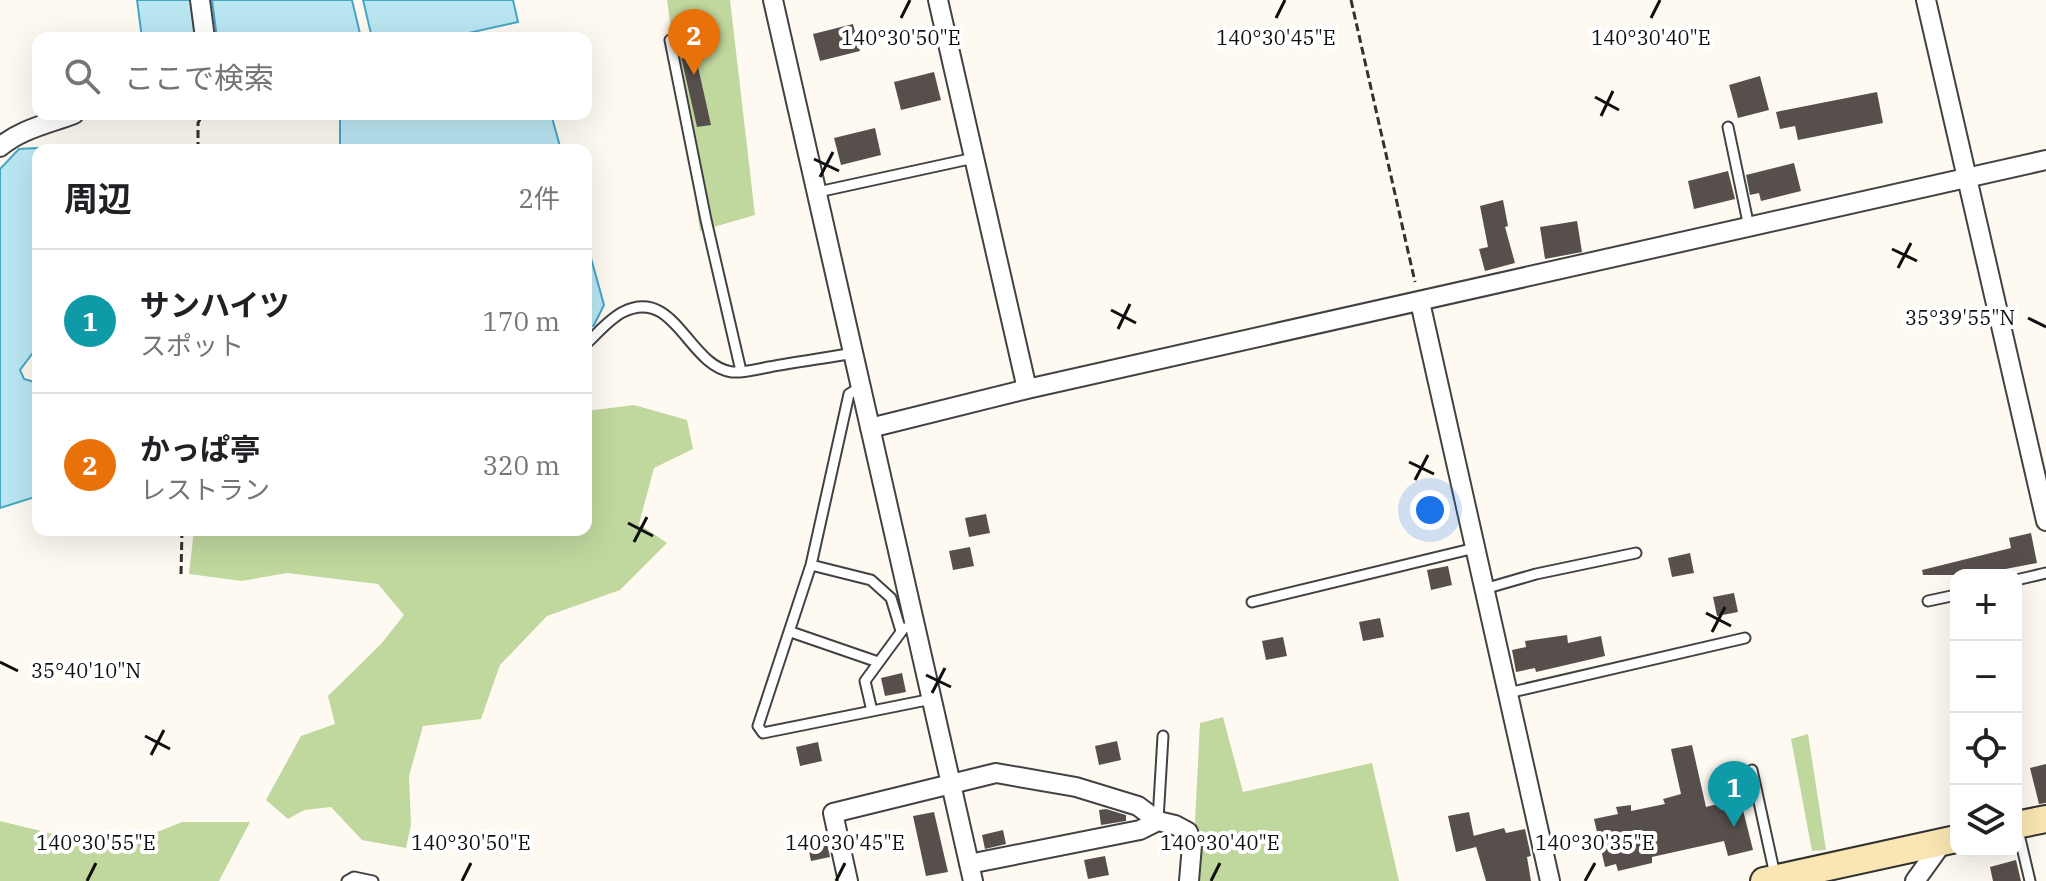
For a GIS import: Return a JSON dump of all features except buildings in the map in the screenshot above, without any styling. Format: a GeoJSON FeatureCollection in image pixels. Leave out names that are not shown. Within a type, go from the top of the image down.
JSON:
{"type":"FeatureCollection","features":[{"type":"Feature","properties":{"kind":"street"},"geometry":{"type":"LineString","coordinates":[[200,0],[204,32]]}},
{"type":"Feature","properties":{"kind":"street"},"geometry":{"type":"LineString","coordinates":[[773,0],[970,876],[1140,830],[1158,821]]}},
{"type":"Feature","properties":{"kind":"street"},"geometry":{"type":"LineString","coordinates":[[938,0],[1027,389]]}},
{"type":"Feature","properties":{"kind":"street"},"geometry":{"type":"LineString","coordinates":[[1926,0],[2046,521]]}},
{"type":"Feature","properties":{"kind":"street"},"geometry":{"type":"LineString","coordinates":[[0,147],[12,137],[56,120]]}},
{"type":"Feature","properties":{"kind":"street"},"geometry":{"type":"LineString","coordinates":[[870,428],[1027,389],[2046,160]]}},
{"type":"Feature","properties":{"kind":"street"},"geometry":{"type":"LineString","coordinates":[[1420,302],[1550,881]]}},
{"type":"Feature","properties":{"kind":"street"},"geometry":{"type":"LineString","coordinates":[[848,881],[833,813],[996,773],[1076,787],[1138,806],[1158,821],[1188,832],[1192,845],[1189,881]]}},
{"type":"Feature","properties":{"kind":"street"},"geometry":{"type":"LineString","coordinates":[[2022,824],[2046,819]]}},
{"type":"Feature","properties":{"kind":"street"},"geometry":{"type":"LineString","coordinates":[[1770,880],[1950,841]]}},
{"type":"Feature","properties":{"kind":"street"},"geometry":{"type":"LineString","coordinates":[[1915,881],[1950,841]]}},
{"type":"Feature","properties":{"kind":"lane"},"geometry":{"type":"LineString","coordinates":[[670,40],[706,220],[741,371]]}},
{"type":"Feature","properties":{"kind":"lane"},"geometry":{"type":"LineString","coordinates":[[1728,127],[1749,227]]}},
{"type":"Feature","properties":{"kind":"lane"},"geometry":{"type":"LineString","coordinates":[[818,192],[974,158]]}},
{"type":"Feature","properties":{"kind":"lane"},"geometry":{"type":"LineString","coordinates":[[592,339],[620,314],[634,308],[657,310],[670,316],[711,363],[731,372],[854,353]]}},
{"type":"Feature","properties":{"kind":"lane"},"geometry":{"type":"LineString","coordinates":[[861,387],[849,394],[811,565],[758,726],[763,733],[932,699]]}},
{"type":"Feature","properties":{"kind":"lane"},"geometry":{"type":"LineString","coordinates":[[1252,602],[1475,548]]}},
{"type":"Feature","properties":{"kind":"lane"},"geometry":{"type":"LineString","coordinates":[[1484,589],[1536,574],[1636,553]]}},
{"type":"Feature","properties":{"kind":"lane"},"geometry":{"type":"LineString","coordinates":[[811,565],[871,580],[891,598],[901,631]]}},
{"type":"Feature","properties":{"kind":"lane"},"geometry":{"type":"LineString","coordinates":[[2022,579],[2046,573]]}},
{"type":"Feature","properties":{"kind":"lane"},"geometry":{"type":"LineString","coordinates":[[1928,601],[1950,596]]}},
{"type":"Feature","properties":{"kind":"lane"},"geometry":{"type":"LineString","coordinates":[[872,711],[865,681],[913,615]]}},
{"type":"Feature","properties":{"kind":"lane"},"geometry":{"type":"LineString","coordinates":[[791,632],[878,662]]}},
{"type":"Feature","properties":{"kind":"lane"},"geometry":{"type":"LineString","coordinates":[[1508,693],[1745,638]]}},
{"type":"Feature","properties":{"kind":"lane"},"geometry":{"type":"LineString","coordinates":[[1158,821],[1163,736]]}},
{"type":"Feature","properties":{"kind":"lane"},"geometry":{"type":"LineString","coordinates":[[1752,770],[1770,880]]}},
{"type":"Feature","properties":{"kind":"lane"},"geometry":{"type":"LineString","coordinates":[[2022,849],[2030,881]]}},
{"type":"Feature","properties":{"kind":"lane"},"geometry":{"type":"LineString","coordinates":[[347,881],[354,877],[373,881]]}},
{"type":"Feature","properties":{"kind":"path"},"geometry":{"type":"LineString","coordinates":[[1351,0],[1420,302]]}},
{"type":"Feature","properties":{"kind":"path"},"geometry":{"type":"LineString","coordinates":[[198,144],[200,120]]}},
{"type":"Feature","properties":{"kind":"path"},"geometry":{"type":"LineString","coordinates":[[181,574],[182,536]]}},
{"type":"Feature","properties":{"kind":"green space"},"geometry":{"type":"Polygon","coordinates":[[[667,0],[730,0],[755,215],[700,231],[667,0]]]}},
{"type":"Feature","properties":{"kind":"green space"},"geometry":{"type":"Polygon","coordinates":[[[634,405],[687,420],[693,449],[654,468],[639,524],[667,543],[620,590],[547,616],[500,665],[481,719],[423,726],[409,776],[411,825],[406,848],[362,840],[331,807],[304,810],[288,819],[266,800],[301,736],[335,724],[328,696],[381,644],[404,615],[378,584],[287,573],[242,581],[189,574],[193,536],[592,536],[592,410],[634,405]]]}},
{"type":"Feature","properties":{"kind":"green space"},"geometry":{"type":"Polygon","coordinates":[[[1223,717],[1243,792],[1372,763],[1399,881],[1192,881],[1200,723],[1223,717]]]}},
{"type":"Feature","properties":{"kind":"green space"},"geometry":{"type":"Polygon","coordinates":[[[1808,734],[1826,850],[1812,851],[1791,739],[1808,734]]]}},
{"type":"Feature","properties":{"kind":"green space"},"geometry":{"type":"Polygon","coordinates":[[[0,821],[115,849],[182,822],[250,822],[219,881],[0,881],[0,821]]]}},
{"type":"Feature","properties":{"kind":"water"},"geometry":{"type":"Polygon","coordinates":[[[137,0],[191,0],[195,32],[141,32],[137,0]]]}},
{"type":"Feature","properties":{"kind":"water"},"geometry":{"type":"Polygon","coordinates":[[[212,0],[352,0],[360,32],[216,32],[212,0]]]}},
{"type":"Feature","properties":{"kind":"water"},"geometry":{"type":"Polygon","coordinates":[[[363,0],[513,0],[518,22],[473,32],[371,32],[363,0]]]}},
{"type":"Feature","properties":{"kind":"water"},"geometry":{"type":"Polygon","coordinates":[[[340,120],[553,120],[559,144],[340,144],[340,120]]]}},
{"type":"Feature","properties":{"kind":"water"},"geometry":{"type":"Polygon","coordinates":[[[32,148],[32,354],[20,370],[24,379],[32,381],[32,498],[0,508],[0,169],[19,149],[32,148]]]}},
{"type":"Feature","properties":{"kind":"water"},"geometry":{"type":"Polygon","coordinates":[[[592,262],[604,305],[592,326],[592,262]]]}},
{"type":"Feature","properties":{"kind":"place","name":"かっぱ亭"},"geometry":{"type":"Point","coordinates":[694,75]}},
{"type":"Feature","properties":{"kind":"place","name":"サンハイツ"},"geometry":{"type":"Point","coordinates":[1734,827]}}]}
